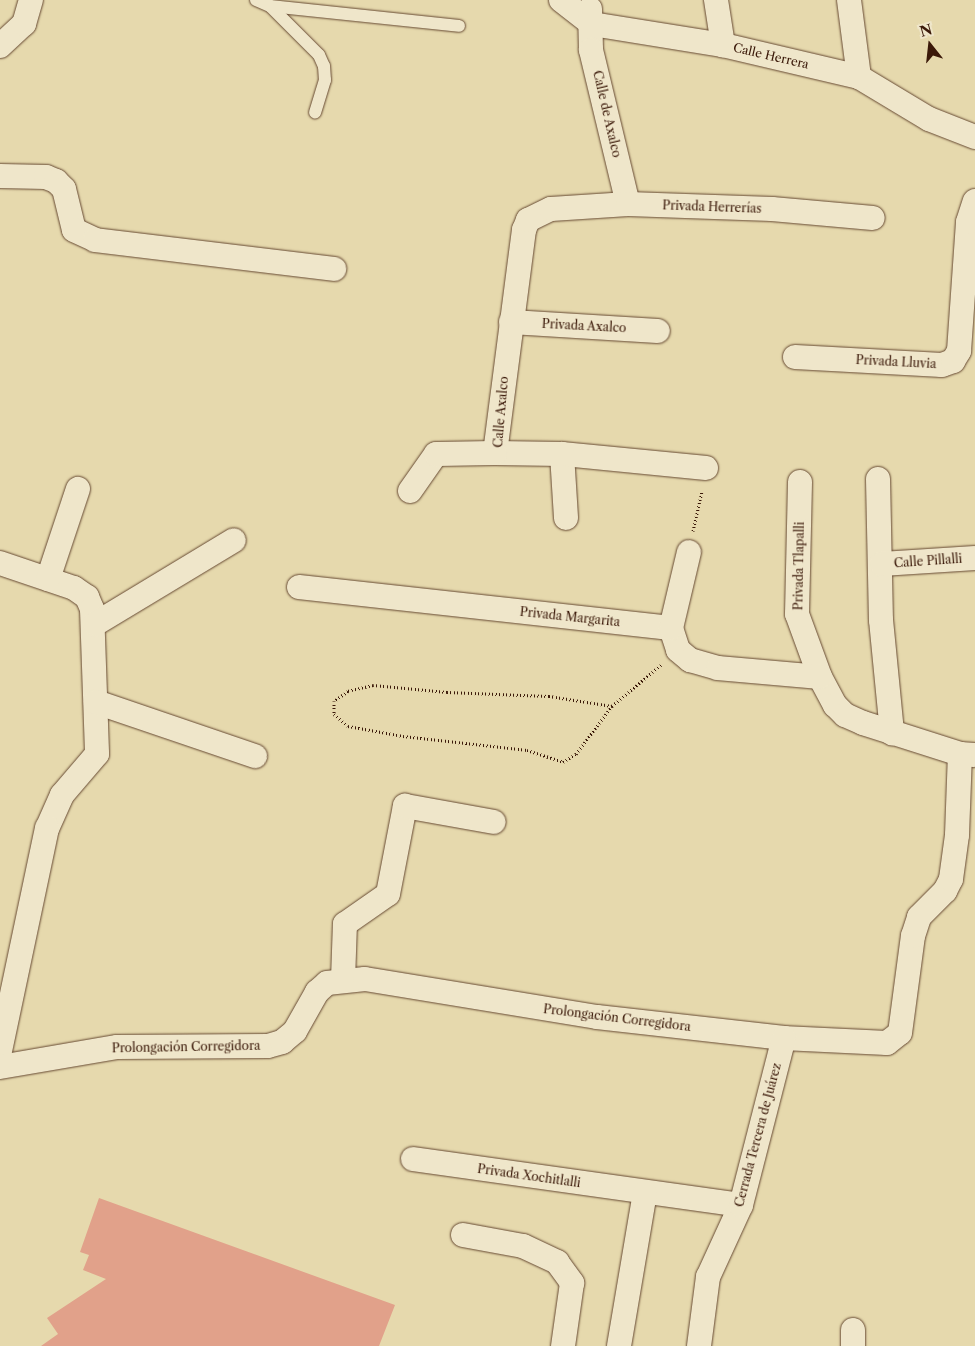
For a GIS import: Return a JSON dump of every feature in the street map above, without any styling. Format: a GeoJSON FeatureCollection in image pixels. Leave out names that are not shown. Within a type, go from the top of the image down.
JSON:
{"type":"FeatureCollection","features":[{"type":"Feature","properties":{"kind":"street"},"geometry":{"type":"LineString","coordinates":[[0,46],[24,24],[31,0]]}},
{"type":"Feature","properties":{"kind":"street","name":"Calle Herrera"},"geometry":{"type":"LineString","coordinates":[[561,0],[592,24],[723,45],[859,77],[929,119],[975,137]]}},
{"type":"Feature","properties":{"kind":"street","name":"Calle de Axalco"},"geometry":{"type":"LineString","coordinates":[[588,0],[592,24],[591,50],[628,204]]}},
{"type":"Feature","properties":{"kind":"street"},"geometry":{"type":"LineString","coordinates":[[716,0],[723,45]]}},
{"type":"Feature","properties":{"kind":"street"},"geometry":{"type":"LineString","coordinates":[[848,0],[859,77]]}},
{"type":"Feature","properties":{"kind":"street"},"geometry":{"type":"LineString","coordinates":[[0,176],[46,177],[56,181],[64,189],[74,230],[95,240],[334,268]]}},
{"type":"Feature","properties":{"kind":"street","name":"Privada Lluvia"},"geometry":{"type":"LineString","coordinates":[[795,357],[942,365],[954,361],[959,351],[968,222],[975,201]]}},
{"type":"Feature","properties":{"kind":"street","name":"Privada Herrerías"},"geometry":{"type":"LineString","coordinates":[[551,209],[628,204],[772,208],[873,218]]}},
{"type":"Feature","properties":{"kind":"street","name":"Calle Axalco"},"geometry":{"type":"LineString","coordinates":[[551,209],[528,220],[524,230],[495,453],[562,454],[706,468]]}},
{"type":"Feature","properties":{"kind":"street","name":"Privada Axalco"},"geometry":{"type":"LineString","coordinates":[[511,322],[658,331]]}},
{"type":"Feature","properties":{"kind":"street"},"geometry":{"type":"LineString","coordinates":[[410,491],[436,454],[495,453]]}},
{"type":"Feature","properties":{"kind":"street"},"geometry":{"type":"LineString","coordinates":[[562,454],[566,518]]}},
{"type":"Feature","properties":{"kind":"street"},"geometry":{"type":"LineString","coordinates":[[878,479],[882,564],[881,620],[892,733]]}},
{"type":"Feature","properties":{"kind":"street","name":"Privada Tlapalli"},"geometry":{"type":"LineString","coordinates":[[800,482],[797,614],[820,677]]}},
{"type":"Feature","properties":{"kind":"street"},"geometry":{"type":"LineString","coordinates":[[48,579],[78,489]]}},
{"type":"Feature","properties":{"kind":"street"},"geometry":{"type":"LineString","coordinates":[[95,624],[234,540]]}},
{"type":"Feature","properties":{"kind":"street"},"geometry":{"type":"LineString","coordinates":[[674,639],[689,552]]}},
{"type":"Feature","properties":{"kind":"street","name":"Calle Pillalli"},"geometry":{"type":"LineString","coordinates":[[882,564],[975,558]]}},
{"type":"Feature","properties":{"kind":"street"},"geometry":{"type":"LineString","coordinates":[[0,563],[74,588],[87,597],[95,624],[97,754],[62,795],[47,828],[0,1050]]}},
{"type":"Feature","properties":{"kind":"street","name":"Privada Margarita"},"geometry":{"type":"LineString","coordinates":[[299,587],[674,639],[690,660],[718,668],[820,677]]}},
{"type":"Feature","properties":{"kind":"street","name":"Prolongación Corregidora"},"geometry":{"type":"LineString","coordinates":[[0,1067],[117,1047],[268,1046],[282,1042],[295,1031],[317,992],[327,983],[365,979],[597,1017],[784,1038],[877,1044],[895,1039],[900,1033],[913,936],[919,917],[945,892],[966,833],[967,754],[892,733],[846,715],[835,705],[820,677]]}},
{"type":"Feature","properties":{"kind":"street"},"geometry":{"type":"LineString","coordinates":[[96,702],[255,756]]}},
{"type":"Feature","properties":{"kind":"street"},"geometry":{"type":"LineString","coordinates":[[343,980],[346,924],[388,894],[405,806],[494,822]]}},
{"type":"Feature","properties":{"kind":"street","name":"Cerrada Tercera de Juárez"},"geometry":{"type":"LineString","coordinates":[[699,1346],[708,1277],[741,1205],[784,1038]]}},
{"type":"Feature","properties":{"kind":"street","name":"Privada Xochitlalli"},"geometry":{"type":"LineString","coordinates":[[413,1158],[645,1193],[741,1205]]}},
{"type":"Feature","properties":{"kind":"street"},"geometry":{"type":"LineString","coordinates":[[619,1346],[645,1193]]}},
{"type":"Feature","properties":{"kind":"street"},"geometry":{"type":"LineString","coordinates":[[463,1235],[523,1246],[557,1262],[572,1283],[563,1346]]}},
{"type":"Feature","properties":{"kind":"lane"},"geometry":{"type":"LineString","coordinates":[[256,0],[270,6],[459,26]]}},
{"type":"Feature","properties":{"kind":"lane"},"geometry":{"type":"LineString","coordinates":[[270,6],[319,56],[324,66],[325,80],[315,112]]}},
{"type":"Feature","properties":{"kind":"path"},"geometry":{"type":"LineString","coordinates":[[689,552],[706,468]]}},
{"type":"Feature","properties":{"kind":"path"},"geometry":{"type":"LineString","coordinates":[[612,706],[549,696],[447,692],[373,685],[348,691],[334,701],[334,714],[348,726],[527,750],[563,762],[576,754],[612,706],[674,639]]}},
{"type":"Feature","properties":{"kind":"building"},"geometry":{"type":"Polygon","coordinates":[[[99,1198],[395,1305],[379,1346],[41,1346],[58,1334],[47,1318],[106,1279],[83,1270],[89,1255],[80,1252],[99,1198]]]}}]}
